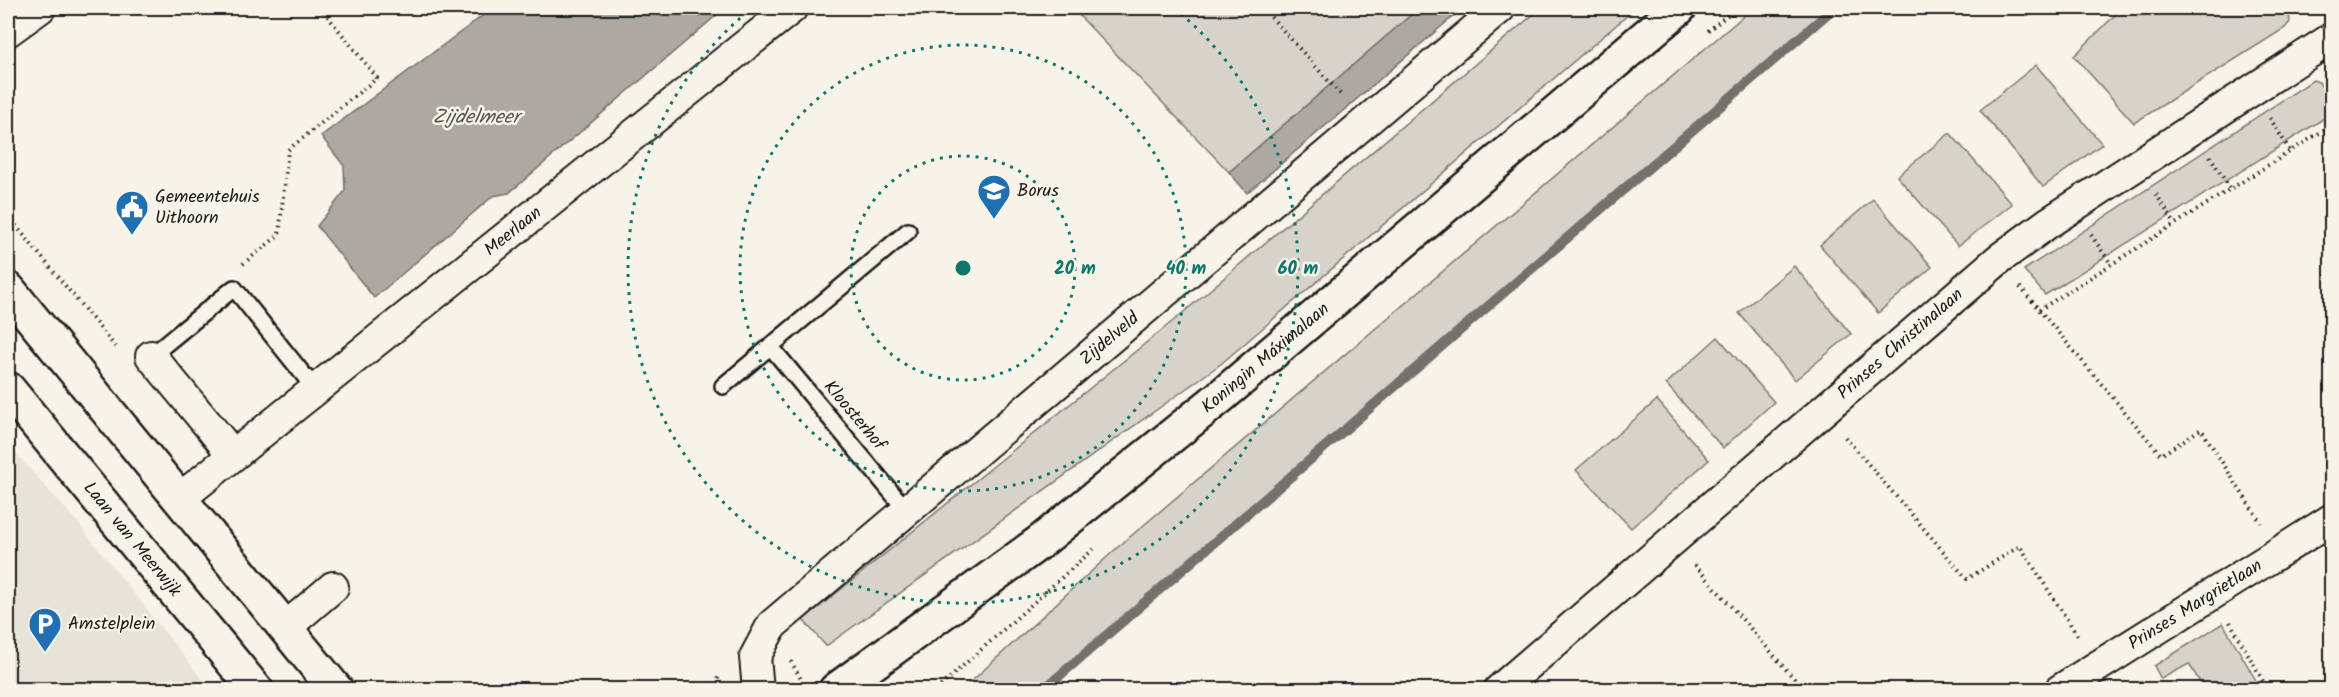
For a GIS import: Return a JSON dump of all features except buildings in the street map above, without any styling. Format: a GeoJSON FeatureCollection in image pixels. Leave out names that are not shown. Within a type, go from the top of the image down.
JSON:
{"type":"FeatureCollection","features":[{"type":"Feature","properties":{"kind":"street"},"geometry":{"type":"LineString","coordinates":[[8,31],[40,8]]}},
{"type":"Feature","properties":{"kind":"street","name":"Meerlaan"},"geometry":{"type":"LineString","coordinates":[[233,455],[792,8]]}},
{"type":"Feature","properties":{"kind":"street","name":"Zijdelveld"},"geometry":{"type":"LineString","coordinates":[[758,690],[755,657],[772,626],[1500,8]]}},
{"type":"Feature","properties":{"kind":"street","name":"Koningin Máximalaan"},"geometry":{"type":"LineString","coordinates":[[836,690],[1049,535],[1220,397],[1679,8]]}},
{"type":"Feature","properties":{"kind":"street","name":"Prinses Christinalaan"},"geometry":{"type":"LineString","coordinates":[[1499,690],[1997,261],[2048,223],[2331,38]]}},
{"type":"Feature","properties":{"kind":"street"},"geometry":{"type":"LineString","coordinates":[[8,289],[336,690]]}},
{"type":"Feature","properties":{"kind":"street"},"geometry":{"type":"LineString","coordinates":[[152,356],[233,455],[179,499]]}},
{"type":"Feature","properties":{"kind":"street","name":"Laan van Meerwijk"},"geometry":{"type":"LineString","coordinates":[[8,389],[256,690]]}},
{"type":"Feature","properties":{"kind":"street","name":"Prinses Margrietlaan"},"geometry":{"type":"LineString","coordinates":[[2060,690],[2331,519]]}},
{"type":"Feature","properties":{"kind":"street"},"geometry":{"type":"LineString","coordinates":[[285,628],[333,587]]}},
{"type":"Feature","properties":{"kind":"lane"},"geometry":{"type":"LineString","coordinates":[[723,386],[908,231]]}},
{"type":"Feature","properties":{"kind":"lane"},"geometry":{"type":"LineString","coordinates":[[152,356],[234,288],[315,389]]}},
{"type":"Feature","properties":{"kind":"lane","name":"Kloosterhof"},"geometry":{"type":"LineString","coordinates":[[770,346],[907,511]]}},
{"type":"Feature","properties":{"kind":"path"},"geometry":{"type":"LineString","coordinates":[[234,288],[225,279],[279,235],[288,150],[377,78],[321,8]]}},
{"type":"Feature","properties":{"kind":"path"},"geometry":{"type":"LineString","coordinates":[[1263,8],[1328,80]]}},
{"type":"Feature","properties":{"kind":"path"},"geometry":{"type":"LineString","coordinates":[[2039,310],[2331,125]]}},
{"type":"Feature","properties":{"kind":"path"},"geometry":{"type":"LineString","coordinates":[[8,216],[122,355]]}},
{"type":"Feature","properties":{"kind":"path"},"geometry":{"type":"LineString","coordinates":[[8,229],[13,223]]}},
{"type":"Feature","properties":{"kind":"path"},"geometry":{"type":"LineString","coordinates":[[1997,261],[2161,456],[2201,429],[2280,552]]}},
{"type":"Feature","properties":{"kind":"path"},"geometry":{"type":"LineString","coordinates":[[1822,411],[1967,579],[2020,546],[2097,666]]}},
{"type":"Feature","properties":{"kind":"path"},"geometry":{"type":"LineString","coordinates":[[1673,539],[1804,690]]}},
{"type":"Feature","properties":{"kind":"path"},"geometry":{"type":"LineString","coordinates":[[2214,593],[2268,690]]}},
{"type":"Feature","properties":{"kind":"shaded area"},"geometry":{"type":"Polygon","coordinates":[[[1072,8],[1419,8],[1229,172],[1072,8]]]}},
{"type":"Feature","properties":{"kind":"shaded area"},"geometry":{"type":"Polygon","coordinates":[[[1541,8],[1636,8],[1222,363],[826,646],[803,620],[1178,317],[1541,8]]]}},
{"type":"Feature","properties":{"kind":"shaded area"},"geometry":{"type":"Polygon","coordinates":[[[1753,8],[1834,8],[1043,689],[963,689],[1118,547],[1753,8]]]}},
{"type":"Feature","properties":{"kind":"shaded area"},"geometry":{"type":"Polygon","coordinates":[[[2122,8],[2202,8],[2206,13],[2218,8],[2282,8],[2289,14],[2290,22],[2285,28],[2134,123],[2074,56],[2122,8]]]}},
{"type":"Feature","properties":{"kind":"shaded area"},"geometry":{"type":"Polygon","coordinates":[[[2036,65],[2102,144],[2043,187],[1980,110],[2036,65]]]}},
{"type":"Feature","properties":{"kind":"shaded area"},"geometry":{"type":"Polygon","coordinates":[[[2313,80],[2319,82],[2325,92],[2331,88],[2331,114],[2045,295],[2024,270],[2313,80]]]}},
{"type":"Feature","properties":{"kind":"shaded area"},"geometry":{"type":"Polygon","coordinates":[[[1950,133],[2012,204],[1958,246],[1897,176],[1950,133]]]}},
{"type":"Feature","properties":{"kind":"shaded area"},"geometry":{"type":"Polygon","coordinates":[[[1873,199],[1932,267],[1878,313],[1820,245],[1873,199]]]}},
{"type":"Feature","properties":{"kind":"shaded area"},"geometry":{"type":"Polygon","coordinates":[[[1794,266],[1851,334],[1795,380],[1739,313],[1794,266]]]}},
{"type":"Feature","properties":{"kind":"shaded area"},"geometry":{"type":"Polygon","coordinates":[[[1718,337],[1774,402],[1723,448],[1666,384],[1718,337]]]}},
{"type":"Feature","properties":{"kind":"shaded area"},"geometry":{"type":"Polygon","coordinates":[[[1657,400],[1709,460],[1631,528],[1576,470],[1657,400]]]}},
{"type":"Feature","properties":{"kind":"shaded area"},"geometry":{"type":"Polygon","coordinates":[[[8,444],[78,523],[210,689],[8,689],[8,444]]]}},
{"type":"Feature","properties":{"kind":"shaded area"},"geometry":{"type":"Polygon","coordinates":[[[2223,623],[2261,689],[2204,689],[2189,664],[2161,679],[2154,666],[2223,623]]]}},
{"type":"Feature","properties":{"kind":"water","name":"Zijdelmeer"},"geometry":{"type":"Polygon","coordinates":[[[493,8],[725,8],[509,193],[493,196],[374,298],[317,226],[345,191],[344,166],[321,136],[493,8]]]}},
{"type":"Feature","properties":{"kind":"water"},"geometry":{"type":"Polygon","coordinates":[[[1419,8],[1463,8],[1247,193],[1229,172],[1419,8]]]}},
{"type":"Feature","properties":{"kind":"waterway"},"geometry":{"type":"LineString","coordinates":[[1043,690],[1834,8]]}},
{"type":"Feature","properties":{"kind":"place","name":"Borus"},"geometry":{"type":"Point","coordinates":[994,220]}},
{"type":"Feature","properties":{"kind":"place","name":"Gemeentehuis Uithoorn"},"geometry":{"type":"Point","coordinates":[132,236]}},
{"type":"Feature","properties":{"kind":"place","name":"Amstelplein"},"geometry":{"type":"Point","coordinates":[45,653]}}]}
